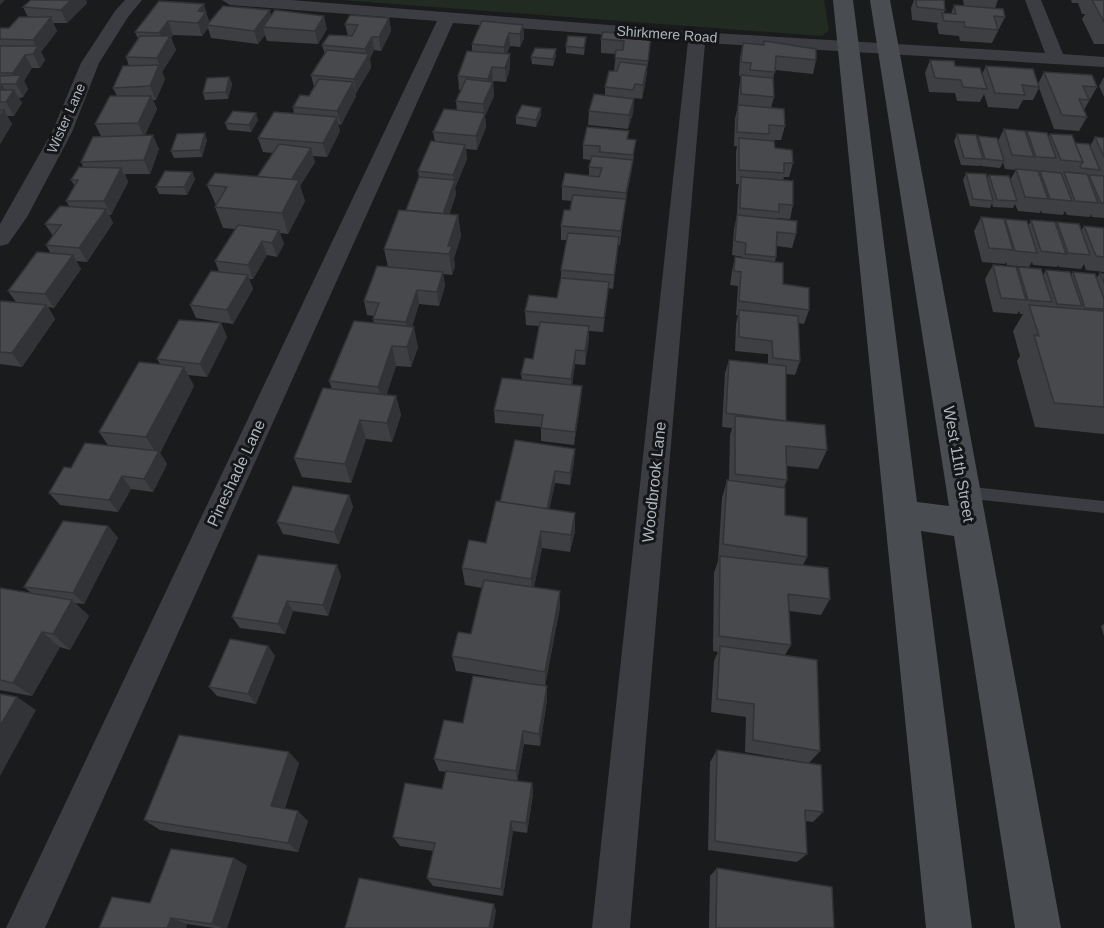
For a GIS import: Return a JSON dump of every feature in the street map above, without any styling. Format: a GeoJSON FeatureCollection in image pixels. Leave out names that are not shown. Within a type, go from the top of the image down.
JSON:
{"type":"FeatureCollection","features":[{"type":"Feature","properties":{"kind":"main road","name":"West 11th Street"},"geometry":{"type":"LineString","coordinates":[[843,0],[848,46],[966,507],[1038,928]]}},
{"type":"Feature","properties":{"kind":"main road","name":"West 11th Street"},"geometry":{"type":"LineString","coordinates":[[880,0],[888,49],[900,514],[949,928]]}},
{"type":"Feature","properties":{"kind":"main road"},"geometry":{"type":"LineString","coordinates":[[900,514],[966,507]]}},
{"type":"Feature","properties":{"kind":"street","name":"Wister Lane"},"geometry":{"type":"LineString","coordinates":[[0,239],[16,217],[62,132],[90,63],[121,14],[134,0]]}},
{"type":"Feature","properties":{"kind":"street","name":"Shirkmere Road"},"geometry":{"type":"LineString","coordinates":[[230,0],[697,37],[1104,63]]}},
{"type":"Feature","properties":{"kind":"street"},"geometry":{"type":"LineString","coordinates":[[1033,0],[1056,60]]}},
{"type":"Feature","properties":{"kind":"street","name":"Pineshade Lane"},"geometry":{"type":"LineString","coordinates":[[25,928],[447,17]]}},
{"type":"Feature","properties":{"kind":"street","name":"Woodbrook Lane"},"geometry":{"type":"LineString","coordinates":[[611,928],[697,37]]}},
{"type":"Feature","properties":{"kind":"lane"},"geometry":{"type":"LineString","coordinates":[[966,507],[1104,507]]}},
{"type":"Feature","properties":{"kind":"shaded area"},"geometry":{"type":"Polygon","coordinates":[[[341,0],[824,0],[829,30],[822,36],[341,0]]]}},
{"type":"Feature","properties":{"kind":"building"},"geometry":{"type":"Polygon","coordinates":[[[31,0],[71,0],[61,10],[23,7],[31,0]]]}},
{"type":"Feature","properties":{"kind":"building"},"geometry":{"type":"Polygon","coordinates":[[[916,0],[944,0],[945,10],[917,7],[916,0]]]}},
{"type":"Feature","properties":{"kind":"building"},"geometry":{"type":"Polygon","coordinates":[[[1092,0],[1104,0],[1104,22],[1092,0]]]}},
{"type":"Feature","properties":{"kind":"building"},"geometry":{"type":"Polygon","coordinates":[[[159,1],[204,4],[198,11],[206,12],[198,23],[168,21],[159,33],[135,32],[159,1]]]}},
{"type":"Feature","properties":{"kind":"building"},"geometry":{"type":"Polygon","coordinates":[[[954,5],[1003,9],[1005,17],[994,16],[998,30],[965,27],[964,22],[944,21],[942,13],[956,14],[954,5]]]}},
{"type":"Feature","properties":{"kind":"building"},"geometry":{"type":"Polygon","coordinates":[[[223,6],[270,10],[254,31],[207,25],[223,6]]]}},
{"type":"Feature","properties":{"kind":"building"},"geometry":{"type":"Polygon","coordinates":[[[275,10],[324,16],[315,31],[263,27],[275,10]]]}},
{"type":"Feature","properties":{"kind":"building"},"geometry":{"type":"Polygon","coordinates":[[[350,15],[389,18],[379,37],[372,37],[365,49],[322,45],[329,35],[352,36],[358,25],[345,24],[350,15]]]}},
{"type":"Feature","properties":{"kind":"building"},"geometry":{"type":"Polygon","coordinates":[[[19,17],[51,17],[33,40],[0,39],[0,28],[9,28],[19,17]]]}},
{"type":"Feature","properties":{"kind":"building"},"geometry":{"type":"Polygon","coordinates":[[[482,21],[523,25],[520,34],[509,33],[504,47],[472,44],[482,21]]]}},
{"type":"Feature","properties":{"kind":"building"},"geometry":{"type":"Polygon","coordinates":[[[603,32],[651,35],[648,61],[615,58],[616,50],[623,50],[624,41],[601,39],[603,32]]]}},
{"type":"Feature","properties":{"kind":"building"},"geometry":{"type":"Polygon","coordinates":[[[140,36],[170,36],[157,58],[126,57],[140,36]]]}},
{"type":"Feature","properties":{"kind":"building"},"geometry":{"type":"Polygon","coordinates":[[[568,36],[586,37],[584,48],[566,46],[568,36]]]}},
{"type":"Feature","properties":{"kind":"building"},"geometry":{"type":"Polygon","coordinates":[[[764,41],[816,49],[816,60],[776,56],[775,72],[750,70],[751,63],[741,62],[743,43],[764,45],[764,41]]]}},
{"type":"Feature","properties":{"kind":"building"},"geometry":{"type":"Polygon","coordinates":[[[0,46],[38,46],[33,54],[25,55],[13,73],[0,73],[0,46]]]}},
{"type":"Feature","properties":{"kind":"building"},"geometry":{"type":"Polygon","coordinates":[[[535,48],[556,49],[553,59],[531,57],[535,48]]]}},
{"type":"Feature","properties":{"kind":"building"},"geometry":{"type":"Polygon","coordinates":[[[327,50],[369,54],[354,79],[311,75],[327,50]]]}},
{"type":"Feature","properties":{"kind":"building"},"geometry":{"type":"Polygon","coordinates":[[[467,51],[510,54],[505,68],[492,67],[488,79],[458,76],[467,51]]]}},
{"type":"Feature","properties":{"kind":"building"},"geometry":{"type":"Polygon","coordinates":[[[930,60],[954,61],[955,66],[980,68],[987,89],[963,87],[961,80],[935,78],[930,60]]]}},
{"type":"Feature","properties":{"kind":"building"},"geometry":{"type":"Polygon","coordinates":[[[620,62],[647,65],[643,85],[635,84],[633,90],[605,87],[609,71],[617,71],[620,62]]]}},
{"type":"Feature","properties":{"kind":"building"},"geometry":{"type":"Polygon","coordinates":[[[159,65],[150,86],[113,88],[123,66],[159,65]]]}},
{"type":"Feature","properties":{"kind":"building"},"geometry":{"type":"Polygon","coordinates":[[[986,66],[1033,69],[1039,87],[1022,85],[1025,95],[995,93],[986,66]]]}},
{"type":"Feature","properties":{"kind":"building"},"geometry":{"type":"Polygon","coordinates":[[[1044,72],[1092,75],[1097,87],[1083,86],[1089,100],[1079,99],[1087,117],[1062,115],[1044,72]]]}},
{"type":"Feature","properties":{"kind":"building"},"geometry":{"type":"Polygon","coordinates":[[[21,75],[16,84],[0,86],[0,76],[21,75]]]}},
{"type":"Feature","properties":{"kind":"building"},"geometry":{"type":"Polygon","coordinates":[[[741,75],[773,78],[774,97],[741,94],[741,75]]]}},
{"type":"Feature","properties":{"kind":"building"},"geometry":{"type":"Polygon","coordinates":[[[229,77],[226,92],[203,93],[207,78],[229,77]]]}},
{"type":"Feature","properties":{"kind":"building"},"geometry":{"type":"Polygon","coordinates":[[[319,79],[353,82],[337,111],[293,107],[300,95],[309,96],[319,79]]]}},
{"type":"Feature","properties":{"kind":"building"},"geometry":{"type":"Polygon","coordinates":[[[466,79],[493,82],[483,104],[456,101],[466,79]]]}},
{"type":"Feature","properties":{"kind":"building"},"geometry":{"type":"Polygon","coordinates":[[[0,90],[14,90],[6,102],[0,102],[0,90]]]}},
{"type":"Feature","properties":{"kind":"building"},"geometry":{"type":"Polygon","coordinates":[[[594,94],[634,99],[629,115],[589,111],[594,94]]]}},
{"type":"Feature","properties":{"kind":"building"},"geometry":{"type":"Polygon","coordinates":[[[110,96],[151,96],[138,123],[95,124],[110,96]]]}},
{"type":"Feature","properties":{"kind":"building"},"geometry":{"type":"Polygon","coordinates":[[[522,105],[541,108],[536,120],[516,117],[522,105]]]}},
{"type":"Feature","properties":{"kind":"building"},"geometry":{"type":"Polygon","coordinates":[[[738,105],[784,109],[785,126],[769,125],[769,134],[737,132],[738,105]]]}},
{"type":"Feature","properties":{"kind":"building"},"geometry":{"type":"Polygon","coordinates":[[[444,109],[485,113],[476,136],[433,132],[444,109]]]}},
{"type":"Feature","properties":{"kind":"building"},"geometry":{"type":"Polygon","coordinates":[[[233,111],[256,113],[249,125],[225,123],[233,111]]]}},
{"type":"Feature","properties":{"kind":"building"},"geometry":{"type":"Polygon","coordinates":[[[274,112],[337,117],[323,143],[258,138],[274,112]]]}},
{"type":"Feature","properties":{"kind":"building"},"geometry":{"type":"Polygon","coordinates":[[[587,127],[629,131],[627,139],[636,140],[633,155],[600,152],[600,146],[583,145],[587,127]]]}},
{"type":"Feature","properties":{"kind":"building"},"geometry":{"type":"Polygon","coordinates":[[[1004,129],[1025,131],[1034,157],[1012,155],[1004,129]]]}},
{"type":"Feature","properties":{"kind":"building"},"geometry":{"type":"Polygon","coordinates":[[[1027,131],[1047,133],[1056,158],[1036,157],[1027,131]]]}},
{"type":"Feature","properties":{"kind":"building"},"geometry":{"type":"Polygon","coordinates":[[[205,133],[200,150],[171,151],[177,134],[205,133]]]}},
{"type":"Feature","properties":{"kind":"building"},"geometry":{"type":"Polygon","coordinates":[[[957,134],[976,135],[983,159],[964,158],[957,134]]]}},
{"type":"Feature","properties":{"kind":"building"},"geometry":{"type":"Polygon","coordinates":[[[1050,134],[1072,135],[1083,162],[1061,160],[1050,134]]]}},
{"type":"Feature","properties":{"kind":"building"},"geometry":{"type":"Polygon","coordinates":[[[153,135],[144,160],[81,162],[93,137],[153,135]]]}},
{"type":"Feature","properties":{"kind":"building"},"geometry":{"type":"Polygon","coordinates":[[[978,136],[997,138],[1004,161],[985,159],[978,136]]]}},
{"type":"Feature","properties":{"kind":"building"},"geometry":{"type":"Polygon","coordinates":[[[1095,137],[1104,138],[1104,157],[1095,137]]]}},
{"type":"Feature","properties":{"kind":"building"},"geometry":{"type":"Polygon","coordinates":[[[739,138],[774,141],[775,148],[792,150],[793,163],[784,163],[784,173],[739,170],[739,138]]]}},
{"type":"Feature","properties":{"kind":"building"},"geometry":{"type":"Polygon","coordinates":[[[431,141],[465,145],[453,175],[418,171],[431,141]]]}},
{"type":"Feature","properties":{"kind":"building"},"geometry":{"type":"Polygon","coordinates":[[[1075,143],[1089,144],[1100,170],[1081,168],[1083,162],[1075,143]]]}},
{"type":"Feature","properties":{"kind":"building"},"geometry":{"type":"Polygon","coordinates":[[[279,144],[311,148],[291,180],[257,177],[279,144]]]}},
{"type":"Feature","properties":{"kind":"building"},"geometry":{"type":"Polygon","coordinates":[[[592,156],[633,160],[626,193],[562,186],[565,173],[599,177],[602,168],[589,167],[592,156]]]}},
{"type":"Feature","properties":{"kind":"building"},"geometry":{"type":"Polygon","coordinates":[[[79,167],[121,168],[104,201],[66,201],[78,180],[71,180],[79,167]]]}},
{"type":"Feature","properties":{"kind":"building"},"geometry":{"type":"Polygon","coordinates":[[[1016,169],[1038,171],[1048,199],[1025,197],[1016,169]]]}},
{"type":"Feature","properties":{"kind":"building"},"geometry":{"type":"Polygon","coordinates":[[[165,171],[192,172],[184,187],[156,187],[165,171]]]}},
{"type":"Feature","properties":{"kind":"building"},"geometry":{"type":"Polygon","coordinates":[[[1040,171],[1061,173],[1072,201],[1050,199],[1040,171]]]}},
{"type":"Feature","properties":{"kind":"building"},"geometry":{"type":"Polygon","coordinates":[[[1064,172],[1087,174],[1098,203],[1075,201],[1064,172]]]}},
{"type":"Feature","properties":{"kind":"building"},"geometry":{"type":"Polygon","coordinates":[[[215,173],[299,180],[282,213],[215,207],[227,187],[207,185],[215,173]]]}},
{"type":"Feature","properties":{"kind":"building"},"geometry":{"type":"Polygon","coordinates":[[[966,173],[986,174],[993,201],[973,199],[966,173]]]}},
{"type":"Feature","properties":{"kind":"building"},"geometry":{"type":"Polygon","coordinates":[[[989,175],[1009,176],[1017,201],[997,200],[989,175]]]}},
{"type":"Feature","properties":{"kind":"building"},"geometry":{"type":"Polygon","coordinates":[[[1089,175],[1104,176],[1104,203],[1101,203],[1089,175]]]}},
{"type":"Feature","properties":{"kind":"building"},"geometry":{"type":"Polygon","coordinates":[[[419,177],[455,180],[443,214],[406,210],[419,177]]]}},
{"type":"Feature","properties":{"kind":"building"},"geometry":{"type":"Polygon","coordinates":[[[741,177],[793,181],[793,205],[779,204],[779,212],[740,208],[741,177]]]}},
{"type":"Feature","properties":{"kind":"building"},"geometry":{"type":"Polygon","coordinates":[[[573,195],[626,199],[621,231],[561,226],[564,210],[570,210],[573,195]]]}},
{"type":"Feature","properties":{"kind":"building"},"geometry":{"type":"Polygon","coordinates":[[[60,206],[106,209],[79,248],[46,245],[61,225],[45,224],[60,206]]]}},
{"type":"Feature","properties":{"kind":"building"},"geometry":{"type":"Polygon","coordinates":[[[399,210],[458,215],[448,246],[452,246],[449,254],[384,249],[399,210]]]}},
{"type":"Feature","properties":{"kind":"building"},"geometry":{"type":"Polygon","coordinates":[[[737,215],[797,221],[796,234],[777,232],[776,257],[745,254],[746,243],[735,241],[737,215]]]}},
{"type":"Feature","properties":{"kind":"building"},"geometry":{"type":"Polygon","coordinates":[[[981,217],[1004,219],[1013,250],[989,248],[981,217]]]}},
{"type":"Feature","properties":{"kind":"building"},"geometry":{"type":"Polygon","coordinates":[[[1005,219],[1027,221],[1037,253],[1015,251],[1005,219]]]}},
{"type":"Feature","properties":{"kind":"building"},"geometry":{"type":"Polygon","coordinates":[[[1031,220],[1055,222],[1066,254],[1041,251],[1031,220]]]}},
{"type":"Feature","properties":{"kind":"building"},"geometry":{"type":"Polygon","coordinates":[[[1057,222],[1079,224],[1090,255],[1068,253],[1057,222]]]}},
{"type":"Feature","properties":{"kind":"building"},"geometry":{"type":"Polygon","coordinates":[[[238,225],[279,230],[272,243],[262,241],[248,265],[215,261],[238,225]]]}},
{"type":"Feature","properties":{"kind":"building"},"geometry":{"type":"Polygon","coordinates":[[[1084,226],[1104,228],[1104,257],[1096,256],[1084,226]]]}},
{"type":"Feature","properties":{"kind":"building"},"geometry":{"type":"Polygon","coordinates":[[[568,233],[619,237],[614,275],[561,270],[568,233]]]}},
{"type":"Feature","properties":{"kind":"building"},"geometry":{"type":"Polygon","coordinates":[[[37,252],[73,255],[45,294],[8,291],[37,252]]]}},
{"type":"Feature","properties":{"kind":"building"},"geometry":{"type":"Polygon","coordinates":[[[735,257],[783,263],[783,284],[809,288],[809,310],[739,301],[741,272],[734,271],[735,257]]]}},
{"type":"Feature","properties":{"kind":"building"},"geometry":{"type":"Polygon","coordinates":[[[993,265],[1016,267],[1026,300],[1001,298],[993,265]]]}},
{"type":"Feature","properties":{"kind":"building"},"geometry":{"type":"Polygon","coordinates":[[[377,266],[443,272],[437,292],[417,290],[406,322],[373,319],[379,303],[364,301],[377,266]]]}},
{"type":"Feature","properties":{"kind":"building"},"geometry":{"type":"Polygon","coordinates":[[[1018,267],[1041,269],[1052,302],[1028,300],[1018,267]]]}},
{"type":"Feature","properties":{"kind":"building"},"geometry":{"type":"Polygon","coordinates":[[[1046,270],[1070,272],[1082,306],[1057,304],[1046,270]]]}},
{"type":"Feature","properties":{"kind":"building"},"geometry":{"type":"Polygon","coordinates":[[[211,271],[248,275],[227,310],[190,305],[211,271]]]}},
{"type":"Feature","properties":{"kind":"building"},"geometry":{"type":"Polygon","coordinates":[[[1073,272],[1095,274],[1104,299],[1104,309],[1085,308],[1073,272]]]}},
{"type":"Feature","properties":{"kind":"building"},"geometry":{"type":"Polygon","coordinates":[[[561,278],[609,282],[604,318],[525,311],[529,295],[557,298],[561,278]]]}},
{"type":"Feature","properties":{"kind":"building"},"geometry":{"type":"Polygon","coordinates":[[[1,301],[46,305],[12,353],[0,352],[1,301]]]}},
{"type":"Feature","properties":{"kind":"building"},"geometry":{"type":"Polygon","coordinates":[[[1029,305],[1104,311],[1104,407],[1054,403],[1034,335],[1039,336],[1029,305]]]}},
{"type":"Feature","properties":{"kind":"building"},"geometry":{"type":"Polygon","coordinates":[[[739,310],[798,316],[800,361],[773,358],[772,341],[739,337],[739,310]]]}},
{"type":"Feature","properties":{"kind":"building"},"geometry":{"type":"Polygon","coordinates":[[[179,320],[221,323],[200,364],[157,359],[179,320]]]}},
{"type":"Feature","properties":{"kind":"building"},"geometry":{"type":"Polygon","coordinates":[[[354,321],[414,327],[407,347],[392,346],[378,387],[329,381],[354,321]]]}},
{"type":"Feature","properties":{"kind":"building"},"geometry":{"type":"Polygon","coordinates":[[[540,322],[589,326],[585,351],[576,350],[571,379],[521,374],[525,358],[533,359],[540,322]]]}},
{"type":"Feature","properties":{"kind":"building"},"geometry":{"type":"Polygon","coordinates":[[[729,360],[786,366],[786,421],[726,413],[729,360]]]}},
{"type":"Feature","properties":{"kind":"building"},"geometry":{"type":"Polygon","coordinates":[[[139,362],[184,367],[146,437],[99,432],[139,362]]]}},
{"type":"Feature","properties":{"kind":"building"},"geometry":{"type":"Polygon","coordinates":[[[502,378],[582,386],[575,432],[541,428],[543,415],[494,410],[502,378]]]}},
{"type":"Feature","properties":{"kind":"building"},"geometry":{"type":"Polygon","coordinates":[[[323,388],[396,396],[387,423],[360,420],[345,464],[294,458],[323,388]]]}},
{"type":"Feature","properties":{"kind":"building"},"geometry":{"type":"Polygon","coordinates":[[[735,416],[825,425],[827,450],[786,446],[787,480],[735,474],[735,416]]]}},
{"type":"Feature","properties":{"kind":"building"},"geometry":{"type":"Polygon","coordinates":[[[515,440],[575,449],[570,473],[555,471],[547,509],[500,502],[515,440]]]}},
{"type":"Feature","properties":{"kind":"building"},"geometry":{"type":"Polygon","coordinates":[[[85,443],[159,451],[144,479],[122,476],[109,500],[49,493],[64,467],[71,468],[85,443]]]}},
{"type":"Feature","properties":{"kind":"building"},"geometry":{"type":"Polygon","coordinates":[[[727,480],[785,488],[785,515],[807,518],[807,557],[723,544],[727,480]]]}},
{"type":"Feature","properties":{"kind":"building"},"geometry":{"type":"Polygon","coordinates":[[[293,486],[349,495],[334,532],[277,522],[293,486]]]}},
{"type":"Feature","properties":{"kind":"building"},"geometry":{"type":"Polygon","coordinates":[[[496,501],[575,513],[571,535],[541,531],[531,579],[462,568],[469,540],[486,543],[496,501]]]}},
{"type":"Feature","properties":{"kind":"building"},"geometry":{"type":"Polygon","coordinates":[[[63,521],[108,526],[73,593],[24,587],[63,521]]]}},
{"type":"Feature","properties":{"kind":"building"},"geometry":{"type":"Polygon","coordinates":[[[258,555],[337,565],[323,605],[287,601],[278,624],[232,617],[258,555]]]}},
{"type":"Feature","properties":{"kind":"building"},"geometry":{"type":"Polygon","coordinates":[[[720,556],[828,568],[830,599],[788,594],[791,645],[719,636],[720,556]]]}},
{"type":"Feature","properties":{"kind":"building"},"geometry":{"type":"Polygon","coordinates":[[[484,580],[560,591],[545,672],[452,656],[458,632],[471,634],[484,580]]]}},
{"type":"Feature","properties":{"kind":"building"},"geometry":{"type":"Polygon","coordinates":[[[0,588],[72,600],[53,634],[42,632],[13,683],[0,680],[0,588]]]}},
{"type":"Feature","properties":{"kind":"building"},"geometry":{"type":"Polygon","coordinates":[[[230,639],[268,646],[248,694],[209,687],[230,639]]]}},
{"type":"Feature","properties":{"kind":"building"},"geometry":{"type":"Polygon","coordinates":[[[720,646],[817,660],[820,751],[753,740],[754,704],[717,699],[720,646]]]}},
{"type":"Feature","properties":{"kind":"building"},"geometry":{"type":"Polygon","coordinates":[[[473,676],[547,686],[539,734],[523,731],[516,771],[434,759],[444,720],[463,723],[473,676]]]}},
{"type":"Feature","properties":{"kind":"building"},"geometry":{"type":"Polygon","coordinates":[[[0,694],[17,697],[0,726],[0,694]]]}},
{"type":"Feature","properties":{"kind":"building"},"geometry":{"type":"Polygon","coordinates":[[[179,735],[289,752],[271,806],[298,811],[288,843],[144,820],[179,735]]]}},
{"type":"Feature","properties":{"kind":"building"},"geometry":{"type":"Polygon","coordinates":[[[717,750],[821,765],[823,812],[805,810],[807,854],[715,841],[717,750]]]}},
{"type":"Feature","properties":{"kind":"building"},"geometry":{"type":"Polygon","coordinates":[[[446,771],[532,783],[526,823],[511,821],[501,889],[427,878],[435,843],[393,837],[405,783],[442,789],[446,771]]]}},
{"type":"Feature","properties":{"kind":"building"},"geometry":{"type":"Polygon","coordinates":[[[171,849],[234,858],[212,924],[171,918],[167,928],[99,928],[112,897],[150,903],[171,849]]]}},
{"type":"Feature","properties":{"kind":"building"},"geometry":{"type":"Polygon","coordinates":[[[717,868],[832,887],[834,928],[716,928],[717,868]]]}},
{"type":"Feature","properties":{"kind":"building"},"geometry":{"type":"Polygon","coordinates":[[[359,878],[494,904],[489,928],[345,928],[359,878]]]}}]}
